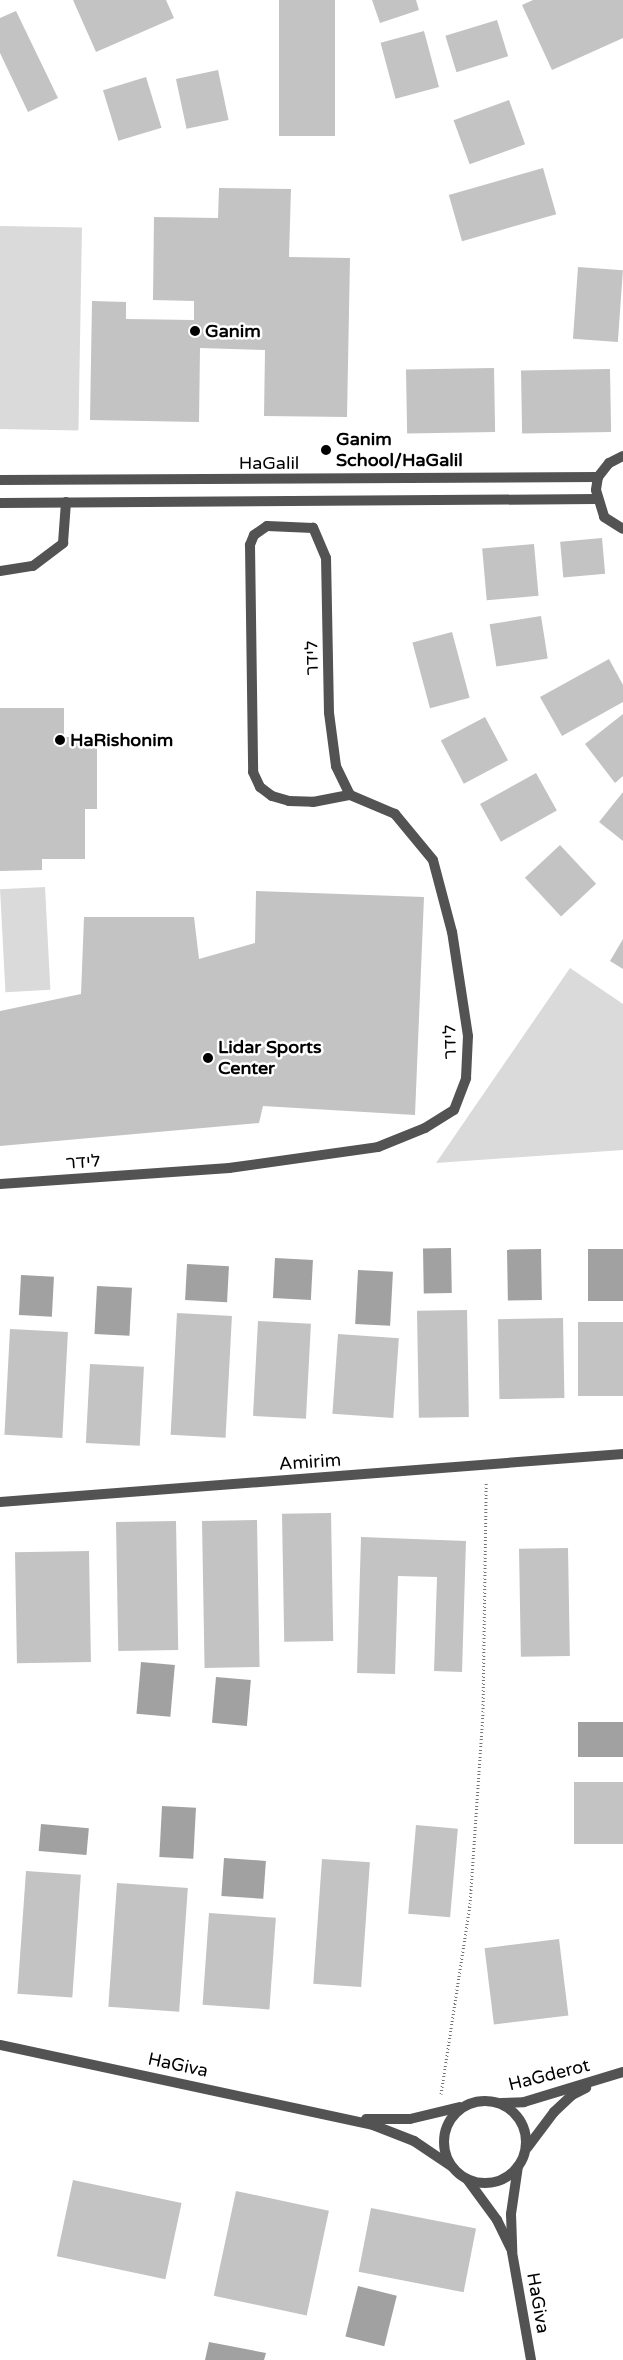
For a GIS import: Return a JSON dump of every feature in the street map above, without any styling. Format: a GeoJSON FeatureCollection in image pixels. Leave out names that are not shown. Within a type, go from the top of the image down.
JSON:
{"type":"FeatureCollection","features":[{"type":"Feature","properties":{"kind":"street"},"geometry":{"type":"LineString","coordinates":[[623,456],[609,463],[598,477],[596,499],[604,517],[623,529]]}},
{"type":"Feature","properties":{"kind":"street","name":"HaGalil"},"geometry":{"type":"LineString","coordinates":[[0,480],[598,477]]}},
{"type":"Feature","properties":{"kind":"street"},"geometry":{"type":"LineString","coordinates":[[0,503],[596,499]]}},
{"type":"Feature","properties":{"kind":"street"},"geometry":{"type":"LineString","coordinates":[[0,572],[33,566],[63,543],[66,502]]}},
{"type":"Feature","properties":{"kind":"street","name":"לידר"},"geometry":{"type":"LineString","coordinates":[[0,1184],[229,1168],[378,1146],[425,1128],[454,1110],[466,1078],[468,1036],[452,932],[433,860],[395,814],[350,795],[313,802],[289,801],[272,796],[260,787],[253,772],[250,545],[254,535],[267,526],[306,525],[313,528],[326,558],[329,713],[336,766],[350,795]]}},
{"type":"Feature","properties":{"kind":"street","name":"Amirim"},"geometry":{"type":"LineString","coordinates":[[0,1502],[623,1454]]}},
{"type":"Feature","properties":{"kind":"street","name":"HaGiva"},"geometry":{"type":"LineString","coordinates":[[0,2046],[373,2125],[414,2141],[451,2166]]}},
{"type":"Feature","properties":{"kind":"street","name":"HaGderot"},"geometry":{"type":"LineString","coordinates":[[502,2103],[524,2102],[623,2072]]}},
{"type":"Feature","properties":{"kind":"street","name":"HaGderot"},"geometry":{"type":"LineString","coordinates":[[526,2149],[554,2112],[572,2095],[604,2078]]}},
{"type":"Feature","properties":{"kind":"street"},"geometry":{"type":"LineString","coordinates":[[474,2101],[502,2103],[522,2122],[526,2149],[518,2166],[500,2180],[487,2183],[466,2178],[451,2166],[443,2141],[452,2116],[461,2107],[474,2101]]}},
{"type":"Feature","properties":{"kind":"street","name":"HaGiva"},"geometry":{"type":"LineString","coordinates":[[348,2119],[410,2119],[461,2107]]}},
{"type":"Feature","properties":{"kind":"street","name":"HaGiva"},"geometry":{"type":"LineString","coordinates":[[518,2166],[511,2214],[512,2252],[530,2360]]}},
{"type":"Feature","properties":{"kind":"street","name":"HaGiva"},"geometry":{"type":"LineString","coordinates":[[466,2178],[497,2220],[512,2252]]}},
{"type":"Feature","properties":{"kind":"path"},"geometry":{"type":"LineString","coordinates":[[438,2113],[470,1904],[483,1712],[486,1464]]}},
{"type":"Feature","properties":{"kind":"shaded area"},"geometry":{"type":"Polygon","coordinates":[[[0,226],[82,227],[78,430],[0,429],[0,226]]]}},
{"type":"Feature","properties":{"kind":"shaded area"},"geometry":{"type":"Polygon","coordinates":[[[45,887],[50,990],[5,992],[0,889],[45,887]]]}},
{"type":"Feature","properties":{"kind":"shaded area"},"geometry":{"type":"Polygon","coordinates":[[[570,968],[623,1004],[623,1150],[436,1163],[570,968]]]}},
{"type":"Feature","properties":{"kind":"shaded area"},"geometry":{"type":"Polygon","coordinates":[[[423,1248],[451,1248],[452,1293],[424,1293],[423,1248]]]}},
{"type":"Feature","properties":{"kind":"shaded area"},"geometry":{"type":"Polygon","coordinates":[[[541,1249],[542,1300],[508,1301],[507,1250],[541,1249]]]}},
{"type":"Feature","properties":{"kind":"shaded area"},"geometry":{"type":"Polygon","coordinates":[[[588,1249],[623,1249],[623,1301],[588,1301],[588,1249]]]}},
{"type":"Feature","properties":{"kind":"shaded area"},"geometry":{"type":"Polygon","coordinates":[[[275,1258],[313,1260],[311,1300],[273,1298],[275,1258]]]}},
{"type":"Feature","properties":{"kind":"shaded area"},"geometry":{"type":"Polygon","coordinates":[[[187,1264],[229,1266],[227,1302],[185,1300],[187,1264]]]}},
{"type":"Feature","properties":{"kind":"shaded area"},"geometry":{"type":"Polygon","coordinates":[[[358,1270],[393,1272],[390,1326],[355,1324],[358,1270]]]}},
{"type":"Feature","properties":{"kind":"shaded area"},"geometry":{"type":"Polygon","coordinates":[[[21,1275],[54,1277],[52,1317],[19,1315],[21,1275]]]}},
{"type":"Feature","properties":{"kind":"shaded area"},"geometry":{"type":"Polygon","coordinates":[[[97,1286],[132,1288],[129,1336],[94,1334],[97,1286]]]}},
{"type":"Feature","properties":{"kind":"shaded area"},"geometry":{"type":"Polygon","coordinates":[[[141,1662],[175,1665],[170,1717],[136,1714],[141,1662]]]}},
{"type":"Feature","properties":{"kind":"shaded area"},"geometry":{"type":"Polygon","coordinates":[[[216,1677],[251,1680],[247,1726],[212,1723],[216,1677]]]}},
{"type":"Feature","properties":{"kind":"shaded area"},"geometry":{"type":"Polygon","coordinates":[[[578,1722],[623,1722],[623,1757],[578,1757],[578,1722]]]}},
{"type":"Feature","properties":{"kind":"shaded area"},"geometry":{"type":"Polygon","coordinates":[[[162,1806],[196,1808],[193,1859],[159,1857],[162,1806]]]}},
{"type":"Feature","properties":{"kind":"shaded area"},"geometry":{"type":"Polygon","coordinates":[[[41,1824],[89,1828],[86,1855],[39,1851],[41,1824]]]}},
{"type":"Feature","properties":{"kind":"shaded area"},"geometry":{"type":"Polygon","coordinates":[[[224,1858],[266,1861],[263,1899],[221,1896],[224,1858]]]}},
{"type":"Feature","properties":{"kind":"shaded area"},"geometry":{"type":"Polygon","coordinates":[[[358,2286],[397,2296],[384,2346],[345,2336],[358,2286]]]}},
{"type":"Feature","properties":{"kind":"shaded area"},"geometry":{"type":"Polygon","coordinates":[[[209,2342],[266,2353],[264,2360],[205,2360],[209,2342]]]}},
{"type":"Feature","properties":{"kind":"building"},"geometry":{"type":"Polygon","coordinates":[[[73,0],[166,0],[174,18],[96,52],[73,0]]]}},
{"type":"Feature","properties":{"kind":"building"},"geometry":{"type":"Polygon","coordinates":[[[279,0],[335,0],[335,136],[279,136],[279,0]]]}},
{"type":"Feature","properties":{"kind":"building"},"geometry":{"type":"Polygon","coordinates":[[[372,0],[416,0],[419,10],[380,23],[372,0]]]}},
{"type":"Feature","properties":{"kind":"building"},"geometry":{"type":"Polygon","coordinates":[[[533,0],[623,0],[623,38],[552,70],[522,5],[533,0]]]}},
{"type":"Feature","properties":{"kind":"building"},"geometry":{"type":"Polygon","coordinates":[[[16,11],[58,98],[28,112],[0,53],[0,18],[16,11]]]}},
{"type":"Feature","properties":{"kind":"building"},"geometry":{"type":"Polygon","coordinates":[[[497,20],[508,56],[456,72],[445,36],[497,20]]]}},
{"type":"Feature","properties":{"kind":"building"},"geometry":{"type":"Polygon","coordinates":[[[424,31],[439,87],[396,99],[381,43],[424,31]]]}},
{"type":"Feature","properties":{"kind":"building"},"geometry":{"type":"Polygon","coordinates":[[[218,70],[229,120],[187,129],[176,79],[218,70]]]}},
{"type":"Feature","properties":{"kind":"building"},"geometry":{"type":"Polygon","coordinates":[[[146,77],[161,128],[118,141],[103,90],[146,77]]]}},
{"type":"Feature","properties":{"kind":"building"},"geometry":{"type":"Polygon","coordinates":[[[509,100],[525,144],[470,164],[454,120],[509,100]]]}},
{"type":"Feature","properties":{"kind":"building"},"geometry":{"type":"Polygon","coordinates":[[[543,168],[556,214],[462,241],[449,195],[543,168]]]}},
{"type":"Feature","properties":{"kind":"building"},"geometry":{"type":"Polygon","coordinates":[[[219,188],[291,189],[289,257],[350,258],[347,417],[264,416],[265,350],[200,348],[199,422],[90,420],[92,301],[126,302],[126,319],[194,320],[194,301],[153,300],[154,217],[218,218],[219,188]]]}},
{"type":"Feature","properties":{"kind":"building"},"geometry":{"type":"Polygon","coordinates":[[[578,267],[623,270],[618,342],[573,339],[578,267]]]}},
{"type":"Feature","properties":{"kind":"building"},"geometry":{"type":"Polygon","coordinates":[[[494,368],[495,432],[407,434],[406,370],[494,368]]]}},
{"type":"Feature","properties":{"kind":"building"},"geometry":{"type":"Polygon","coordinates":[[[610,369],[611,432],[522,434],[521,371],[610,369]]]}},
{"type":"Feature","properties":{"kind":"building"},"geometry":{"type":"Polygon","coordinates":[[[602,538],[605,574],[563,578],[560,542],[602,538]]]}},
{"type":"Feature","properties":{"kind":"building"},"geometry":{"type":"Polygon","coordinates":[[[534,544],[539,596],[487,600],[482,549],[534,544]]]}},
{"type":"Feature","properties":{"kind":"building"},"geometry":{"type":"Polygon","coordinates":[[[541,616],[548,658],[496,667],[490,624],[541,616]]]}},
{"type":"Feature","properties":{"kind":"building"},"geometry":{"type":"Polygon","coordinates":[[[452,632],[470,698],[430,708],[412,643],[452,632]]]}},
{"type":"Feature","properties":{"kind":"building"},"geometry":{"type":"Polygon","coordinates":[[[609,659],[623,685],[623,702],[562,736],[540,697],[609,659]]]}},
{"type":"Feature","properties":{"kind":"building"},"geometry":{"type":"Polygon","coordinates":[[[0,708],[64,708],[64,737],[97,737],[97,809],[85,809],[85,859],[42,859],[42,870],[0,871],[0,708]]]}},
{"type":"Feature","properties":{"kind":"building"},"geometry":{"type":"Polygon","coordinates":[[[623,714],[623,776],[615,783],[585,744],[623,714]]]}},
{"type":"Feature","properties":{"kind":"building"},"geometry":{"type":"Polygon","coordinates":[[[485,717],[508,760],[464,784],[441,740],[485,717]]]}},
{"type":"Feature","properties":{"kind":"building"},"geometry":{"type":"Polygon","coordinates":[[[536,773],[557,811],[501,842],[480,804],[536,773]]]}},
{"type":"Feature","properties":{"kind":"building"},"geometry":{"type":"Polygon","coordinates":[[[623,792],[623,841],[599,822],[623,792]]]}},
{"type":"Feature","properties":{"kind":"building"},"geometry":{"type":"Polygon","coordinates":[[[560,845],[596,884],[561,916],[525,878],[560,845]]]}},
{"type":"Feature","properties":{"kind":"building","name":"Lidar Sports Center"},"geometry":{"type":"Polygon","coordinates":[[[256,891],[424,897],[415,1115],[263,1106],[259,1123],[0,1146],[0,1011],[81,994],[84,917],[194,917],[199,959],[255,943],[256,891]]]}},
{"type":"Feature","properties":{"kind":"building"},"geometry":{"type":"Polygon","coordinates":[[[623,939],[623,969],[610,961],[623,939]]]}},
{"type":"Feature","properties":{"kind":"building"},"geometry":{"type":"Polygon","coordinates":[[[467,1310],[469,1417],[419,1418],[417,1311],[467,1310]]]}},
{"type":"Feature","properties":{"kind":"building"},"geometry":{"type":"Polygon","coordinates":[[[177,1313],[232,1316],[226,1438],[171,1435],[177,1313]]]}},
{"type":"Feature","properties":{"kind":"building"},"geometry":{"type":"Polygon","coordinates":[[[563,1318],[564,1398],[499,1399],[498,1319],[563,1318]]]}},
{"type":"Feature","properties":{"kind":"building"},"geometry":{"type":"Polygon","coordinates":[[[258,1321],[311,1324],[306,1419],[253,1416],[258,1321]]]}},
{"type":"Feature","properties":{"kind":"building"},"geometry":{"type":"Polygon","coordinates":[[[578,1322],[623,1322],[623,1396],[578,1396],[578,1322]]]}},
{"type":"Feature","properties":{"kind":"building"},"geometry":{"type":"Polygon","coordinates":[[[10,1329],[68,1332],[62,1438],[4,1435],[10,1329]]]}},
{"type":"Feature","properties":{"kind":"building"},"geometry":{"type":"Polygon","coordinates":[[[338,1334],[399,1338],[393,1418],[332,1414],[338,1334]]]}},
{"type":"Feature","properties":{"kind":"building"},"geometry":{"type":"Polygon","coordinates":[[[90,1364],[144,1367],[140,1446],[86,1443],[90,1364]]]}},
{"type":"Feature","properties":{"kind":"building"},"geometry":{"type":"Polygon","coordinates":[[[331,1513],[333,1641],[284,1642],[282,1514],[331,1513]]]}},
{"type":"Feature","properties":{"kind":"building"},"geometry":{"type":"Polygon","coordinates":[[[257,1520],[260,1667],[205,1668],[202,1521],[257,1520]]]}},
{"type":"Feature","properties":{"kind":"building"},"geometry":{"type":"Polygon","coordinates":[[[176,1521],[178,1650],[118,1651],[116,1522],[176,1521]]]}},
{"type":"Feature","properties":{"kind":"building"},"geometry":{"type":"Polygon","coordinates":[[[361,1537],[466,1541],[462,1672],[434,1671],[437,1577],[398,1576],[395,1674],[357,1673],[361,1537]]]}},
{"type":"Feature","properties":{"kind":"building"},"geometry":{"type":"Polygon","coordinates":[[[568,1548],[570,1656],[521,1657],[519,1549],[568,1548]]]}},
{"type":"Feature","properties":{"kind":"building"},"geometry":{"type":"Polygon","coordinates":[[[89,1551],[91,1662],[17,1663],[15,1552],[89,1551]]]}},
{"type":"Feature","properties":{"kind":"building"},"geometry":{"type":"Polygon","coordinates":[[[574,1782],[623,1782],[623,1844],[574,1844],[574,1782]]]}},
{"type":"Feature","properties":{"kind":"building"},"geometry":{"type":"Polygon","coordinates":[[[416,1825],[458,1829],[450,1917],[408,1914],[416,1825]]]}},
{"type":"Feature","properties":{"kind":"building"},"geometry":{"type":"Polygon","coordinates":[[[322,1859],[370,1862],[361,1987],[313,1984],[322,1859]]]}},
{"type":"Feature","properties":{"kind":"building"},"geometry":{"type":"Polygon","coordinates":[[[26,1871],[81,1875],[72,1998],[17,1994],[26,1871]]]}},
{"type":"Feature","properties":{"kind":"building"},"geometry":{"type":"Polygon","coordinates":[[[117,1883],[188,1888],[179,2012],[108,2007],[117,1883]]]}},
{"type":"Feature","properties":{"kind":"building"},"geometry":{"type":"Polygon","coordinates":[[[209,1913],[276,1918],[269,2009],[203,2005],[209,1913]]]}},
{"type":"Feature","properties":{"kind":"building"},"geometry":{"type":"Polygon","coordinates":[[[559,1939],[568,2015],[494,2025],[485,1948],[559,1939]]]}},
{"type":"Feature","properties":{"kind":"building"},"geometry":{"type":"Polygon","coordinates":[[[73,2180],[182,2203],[165,2279],[57,2256],[73,2180]]]}},
{"type":"Feature","properties":{"kind":"building"},"geometry":{"type":"Polygon","coordinates":[[[236,2191],[329,2211],[307,2315],[214,2296],[236,2191]]]}},
{"type":"Feature","properties":{"kind":"building"},"geometry":{"type":"Polygon","coordinates":[[[371,2208],[476,2228],[464,2292],[359,2272],[371,2208]]]}},
{"type":"Feature","properties":{"kind":"place","name":"Ganim"},"geometry":{"type":"Point","coordinates":[195,331]}},
{"type":"Feature","properties":{"kind":"place","name":"Ganim School/HaGalil"},"geometry":{"type":"Point","coordinates":[326,450]}},
{"type":"Feature","properties":{"kind":"place","name":"HaRishonim"},"geometry":{"type":"Point","coordinates":[60,740]}},
{"type":"Feature","properties":{"kind":"place","name":"Lidar Sports Center"},"geometry":{"type":"Point","coordinates":[208,1058]}}]}
